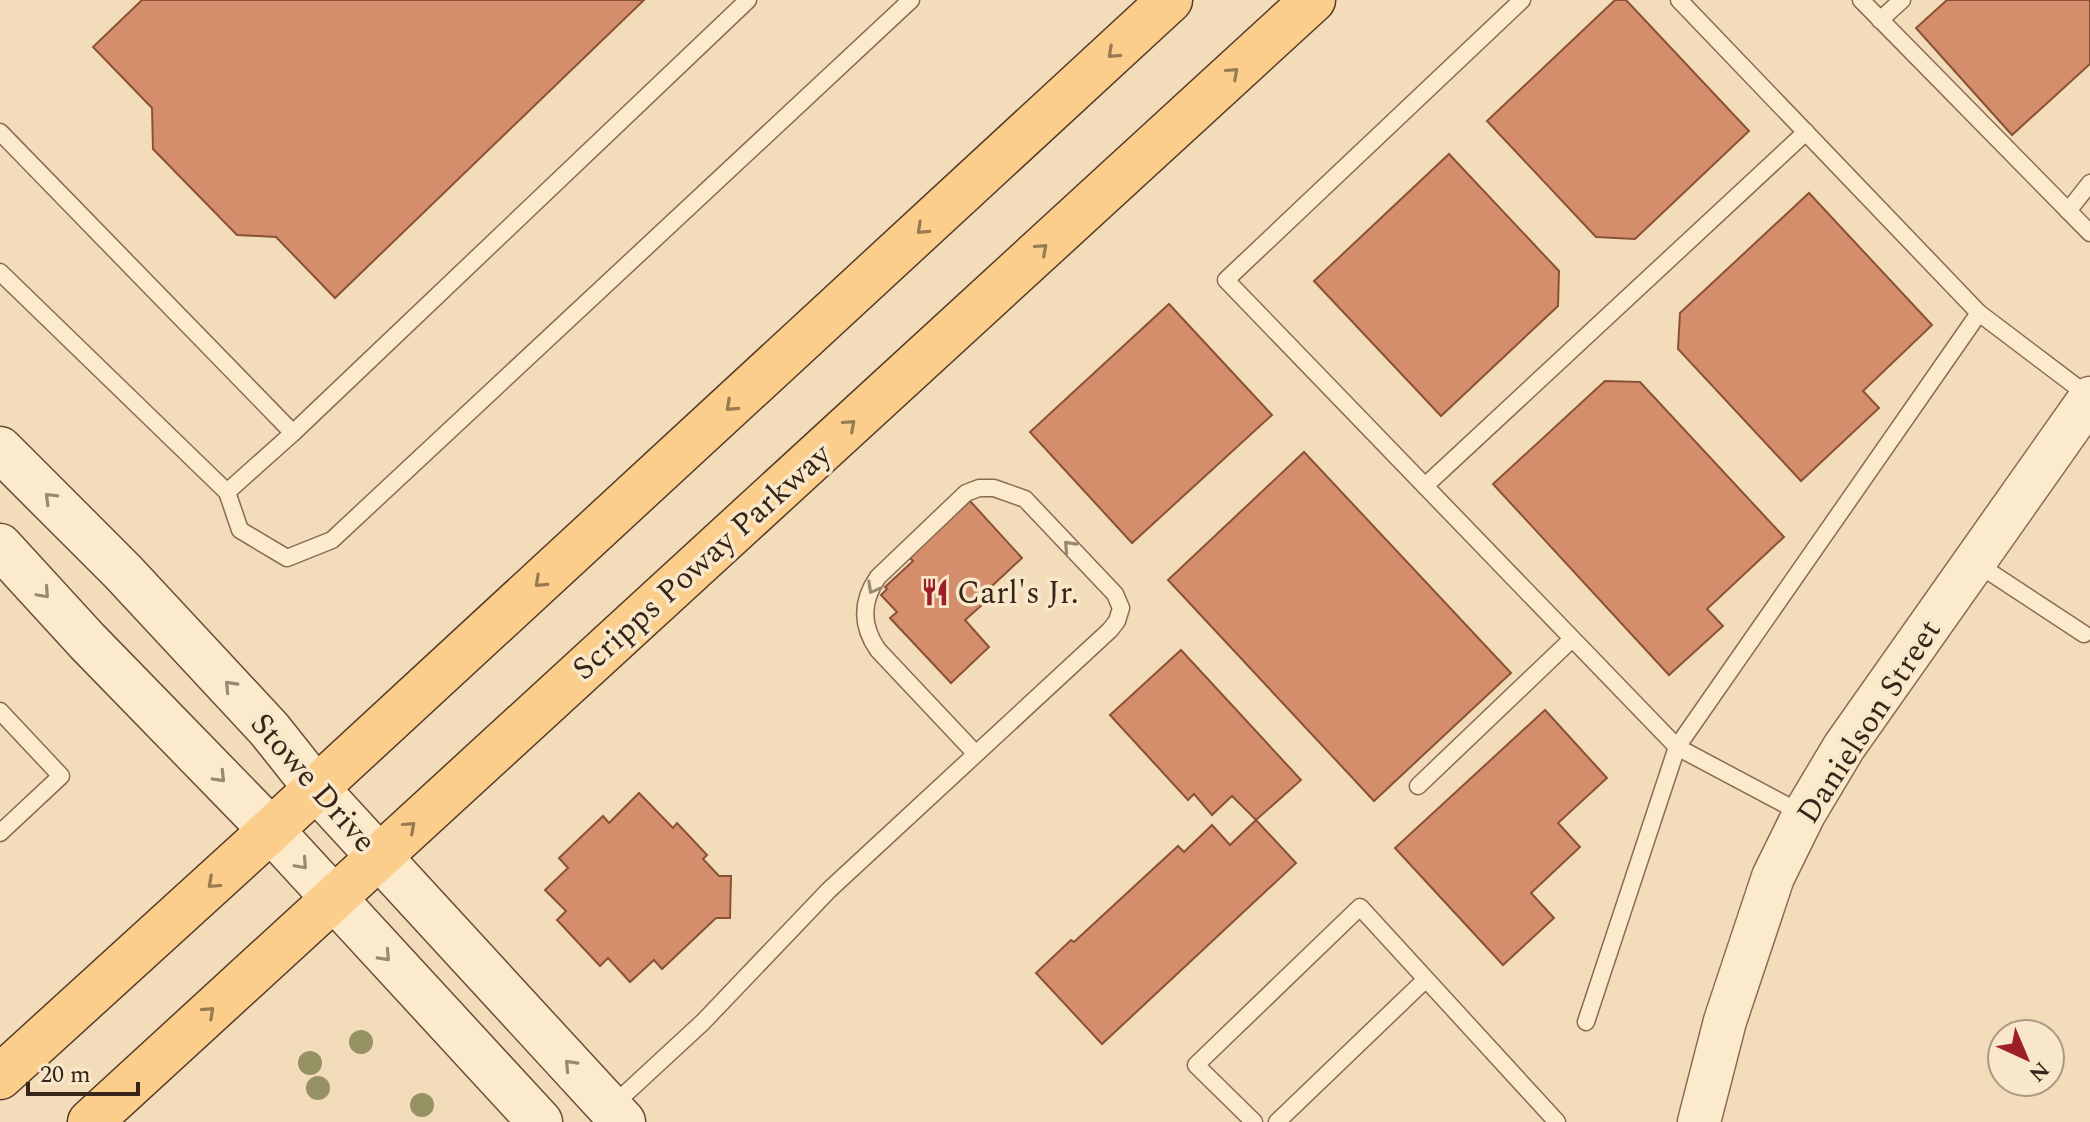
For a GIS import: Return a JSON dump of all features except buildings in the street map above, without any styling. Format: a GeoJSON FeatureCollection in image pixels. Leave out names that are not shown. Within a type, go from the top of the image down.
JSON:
{"type":"FeatureCollection","features":[{"type":"Feature","properties":{"kind":"main road"},"geometry":{"type":"LineString","coordinates":[[0,1077],[1170,0]]}},
{"type":"Feature","properties":{"kind":"main road","name":"Scripps Poway Parkway"},"geometry":{"type":"LineString","coordinates":[[90,1122],[1313,0]]}},
{"type":"Feature","properties":{"kind":"main road","name":"Stowe Drive"},"geometry":{"type":"LineString","coordinates":[[0,449],[123,572],[269,729],[316,788],[378,857],[616,1115]]}},
{"type":"Feature","properties":{"kind":"main road","name":"Stowe Drive"},"geometry":{"type":"LineString","coordinates":[[0,546],[87,641],[271,830],[540,1122]]}},
{"type":"Feature","properties":{"kind":"street","name":"Danielson Street"},"geometry":{"type":"LineString","coordinates":[[1699,1122],[1725,1021],[1773,877],[1804,814],[1844,747],[2090,398]]}},
{"type":"Feature","properties":{"kind":"lane"},"geometry":{"type":"LineString","coordinates":[[227,492],[293,433],[748,0]]}},
{"type":"Feature","properties":{"kind":"lane"},"geometry":{"type":"LineString","coordinates":[[0,272],[227,492],[240,530],[287,558],[332,540],[911,0]]}},
{"type":"Feature","properties":{"kind":"lane"},"geometry":{"type":"LineString","coordinates":[[1522,0],[1226,280],[1677,747],[1804,814]]}},
{"type":"Feature","properties":{"kind":"lane"},"geometry":{"type":"LineString","coordinates":[[1679,0],[1979,313],[2090,398]]}},
{"type":"Feature","properties":{"kind":"lane"},"geometry":{"type":"LineString","coordinates":[[1861,0],[2090,233]]}},
{"type":"Feature","properties":{"kind":"lane"},"geometry":{"type":"LineString","coordinates":[[1880,20],[1902,0]]}},
{"type":"Feature","properties":{"kind":"lane"},"geometry":{"type":"LineString","coordinates":[[0,132],[293,433]]}},
{"type":"Feature","properties":{"kind":"lane"},"geometry":{"type":"LineString","coordinates":[[1425,486],[1806,132]]}},
{"type":"Feature","properties":{"kind":"lane"},"geometry":{"type":"LineString","coordinates":[[2068,211],[2090,183]]}},
{"type":"Feature","properties":{"kind":"lane"},"geometry":{"type":"LineString","coordinates":[[1586,1022],[1677,747],[1979,313]]}},
{"type":"Feature","properties":{"kind":"lane"},"geometry":{"type":"LineString","coordinates":[[616,1115],[829,890],[976,754],[1110,630],[1117,621],[1121,608],[1115,594],[1025,499],[994,488],[979,488],[966,493],[878,577],[864,605],[870,638],[878,650],[976,754]]}},
{"type":"Feature","properties":{"kind":"lane"},"geometry":{"type":"LineString","coordinates":[[1974,562],[2084,634]]}},
{"type":"Feature","properties":{"kind":"lane"},"geometry":{"type":"LineString","coordinates":[[1418,786],[1572,639]]}},
{"type":"Feature","properties":{"kind":"lane"},"geometry":{"type":"LineString","coordinates":[[0,711],[61,776],[0,833]]}},
{"type":"Feature","properties":{"kind":"lane"},"geometry":{"type":"LineString","coordinates":[[1254,1122],[1196,1065],[1360,907],[1557,1122]]}},
{"type":"Feature","properties":{"kind":"lane"},"geometry":{"type":"LineString","coordinates":[[1277,1122],[1425,980]]}},
{"type":"Feature","properties":{"kind":"place","name":"Carl's Jr."},"geometry":{"type":"Point","coordinates":[935,592]}}]}
